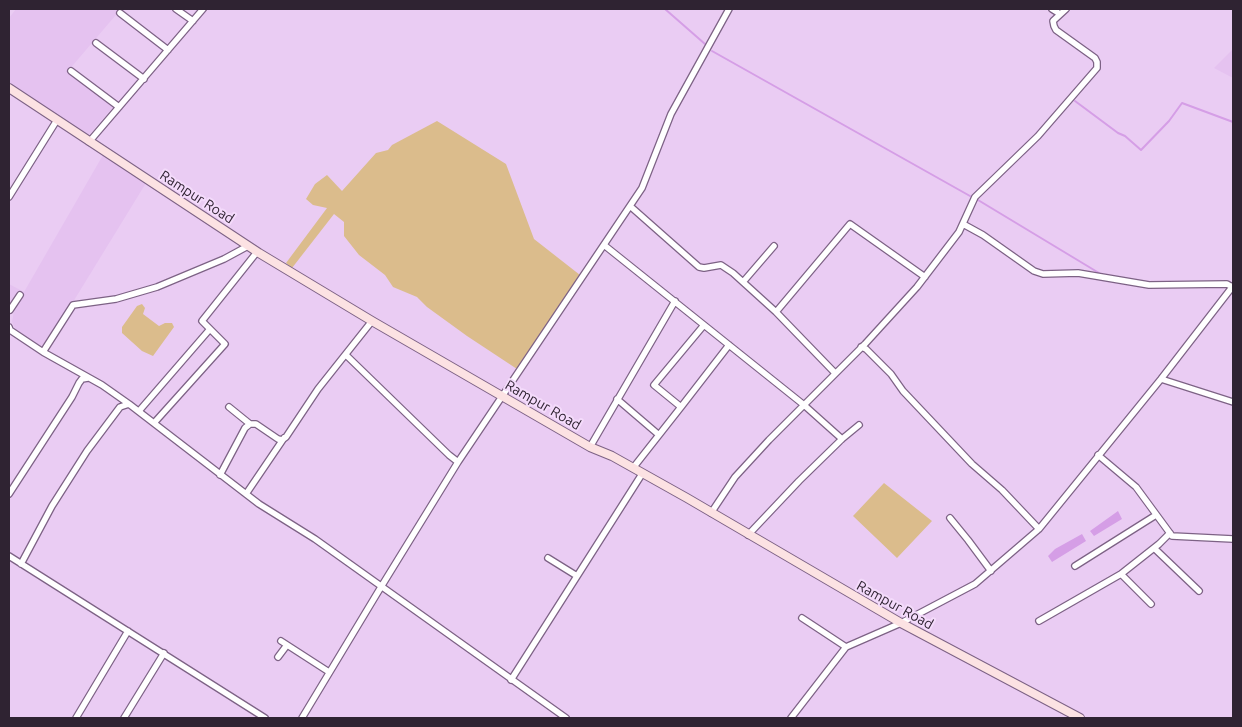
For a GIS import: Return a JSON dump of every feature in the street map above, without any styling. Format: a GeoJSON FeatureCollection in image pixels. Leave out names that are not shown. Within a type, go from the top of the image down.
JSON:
{"type":"FeatureCollection","features":[{"type":"Feature","properties":{"kind":"main road","name":"Rampur Road"},"geometry":{"type":"LineString","coordinates":[[9,88],[257,252],[372,321],[590,447],[612,456],[901,623],[1080,718]]}},
{"type":"Feature","properties":{"kind":"street"},"geometry":{"type":"LineString","coordinates":[[176,9],[193,21]]}},
{"type":"Feature","properties":{"kind":"street"},"geometry":{"type":"LineString","coordinates":[[89,142],[203,9]]}},
{"type":"Feature","properties":{"kind":"street"},"geometry":{"type":"LineString","coordinates":[[302,718],[458,462],[504,397],[642,188],[671,114],[729,9]]}},
{"type":"Feature","properties":{"kind":"street"},"geometry":{"type":"LineString","coordinates":[[1052,9],[1060,14]]}},
{"type":"Feature","properties":{"kind":"street"},"geometry":{"type":"LineString","coordinates":[[711,513],[735,477],[925,278],[963,224],[975,196],[1038,136],[1097,68],[1095,58],[1056,30],[1053,21],[1066,9]]}},
{"type":"Feature","properties":{"kind":"street"},"geometry":{"type":"LineString","coordinates":[[120,13],[168,50]]}},
{"type":"Feature","properties":{"kind":"street"},"geometry":{"type":"LineString","coordinates":[[96,42],[144,79]]}},
{"type":"Feature","properties":{"kind":"street"},"geometry":{"type":"LineString","coordinates":[[71,71],[119,107]]}},
{"type":"Feature","properties":{"kind":"street"},"geometry":{"type":"LineString","coordinates":[[9,197],[57,120]]}},
{"type":"Feature","properties":{"kind":"street"},"geometry":{"type":"LineString","coordinates":[[630,206],[699,267],[721,265],[743,282],[776,312],[835,373]]}},
{"type":"Feature","properties":{"kind":"street"},"geometry":{"type":"LineString","coordinates":[[776,312],[850,224],[925,278]]}},
{"type":"Feature","properties":{"kind":"street"},"geometry":{"type":"LineString","coordinates":[[791,718],[846,647],[901,623],[975,584],[1038,529],[1161,379],[1233,286],[1227,284],[1149,286],[1078,273],[1043,274],[1034,271],[983,235],[963,224]]}},
{"type":"Feature","properties":{"kind":"street"},"geometry":{"type":"LineString","coordinates":[[604,245],[804,405],[842,439]]}},
{"type":"Feature","properties":{"kind":"street"},"geometry":{"type":"LineString","coordinates":[[43,352],[73,305],[116,299],[157,287],[248,246]]}},
{"type":"Feature","properties":{"kind":"street"},"geometry":{"type":"LineString","coordinates":[[743,282],[774,246]]}},
{"type":"Feature","properties":{"kind":"street"},"geometry":{"type":"LineString","coordinates":[[154,423],[225,344],[202,321],[257,252]]}},
{"type":"Feature","properties":{"kind":"street"},"geometry":{"type":"LineString","coordinates":[[9,311],[20,295]]}},
{"type":"Feature","properties":{"kind":"street"},"geometry":{"type":"LineString","coordinates":[[590,447],[675,301]]}},
{"type":"Feature","properties":{"kind":"street"},"geometry":{"type":"LineString","coordinates":[[246,494],[318,389],[372,321]]}},
{"type":"Feature","properties":{"kind":"street"},"geometry":{"type":"LineString","coordinates":[[681,407],[654,385],[704,325]]}},
{"type":"Feature","properties":{"kind":"street"},"geometry":{"type":"LineString","coordinates":[[9,327],[10,330],[43,352],[139,411],[259,504],[315,540],[566,718]]}},
{"type":"Feature","properties":{"kind":"street"},"geometry":{"type":"LineString","coordinates":[[139,411],[210,329]]}},
{"type":"Feature","properties":{"kind":"street"},"geometry":{"type":"LineString","coordinates":[[633,468],[729,345]]}},
{"type":"Feature","properties":{"kind":"street"},"geometry":{"type":"LineString","coordinates":[[861,347],[866,349],[891,374],[903,391],[972,464],[990,478],[1038,529]]}},
{"type":"Feature","properties":{"kind":"street"},"geometry":{"type":"LineString","coordinates":[[346,355],[458,462]]}},
{"type":"Feature","properties":{"kind":"street"},"geometry":{"type":"LineString","coordinates":[[74,370],[78,378],[78,385]]}},
{"type":"Feature","properties":{"kind":"street"},"geometry":{"type":"LineString","coordinates":[[9,494],[82,379],[88,378]]}},
{"type":"Feature","properties":{"kind":"street"},"geometry":{"type":"LineString","coordinates":[[1161,379],[1233,402]]}},
{"type":"Feature","properties":{"kind":"street"},"geometry":{"type":"LineString","coordinates":[[617,399],[659,435]]}},
{"type":"Feature","properties":{"kind":"street"},"geometry":{"type":"LineString","coordinates":[[21,564],[52,506],[87,451],[120,407],[128,404]]}},
{"type":"Feature","properties":{"kind":"street"},"geometry":{"type":"LineString","coordinates":[[229,407],[250,424]]}},
{"type":"Feature","properties":{"kind":"street"},"geometry":{"type":"LineString","coordinates":[[220,475],[245,428],[250,424],[256,424],[278,438],[284,438]]}},
{"type":"Feature","properties":{"kind":"street"},"geometry":{"type":"LineString","coordinates":[[748,535],[799,481],[859,425]]}},
{"type":"Feature","properties":{"kind":"street"},"geometry":{"type":"LineString","coordinates":[[1098,455],[1136,487],[1172,536],[1233,538]]}},
{"type":"Feature","properties":{"kind":"street"},"geometry":{"type":"LineString","coordinates":[[511,680],[642,474]]}},
{"type":"Feature","properties":{"kind":"street"},"geometry":{"type":"LineString","coordinates":[[1075,566],[1156,515]]}},
{"type":"Feature","properties":{"kind":"street"},"geometry":{"type":"LineString","coordinates":[[950,518],[991,571]]}},
{"type":"Feature","properties":{"kind":"street"},"geometry":{"type":"LineString","coordinates":[[1039,621],[1121,574],[1170,533]]}},
{"type":"Feature","properties":{"kind":"street"},"geometry":{"type":"LineString","coordinates":[[1154,548],[1198,591]]}},
{"type":"Feature","properties":{"kind":"street"},"geometry":{"type":"LineString","coordinates":[[9,556],[265,718]]}},
{"type":"Feature","properties":{"kind":"street"},"geometry":{"type":"LineString","coordinates":[[548,558],[577,576]]}},
{"type":"Feature","properties":{"kind":"street"},"geometry":{"type":"LineString","coordinates":[[1121,574],[1151,604]]}},
{"type":"Feature","properties":{"kind":"street"},"geometry":{"type":"LineString","coordinates":[[802,618],[846,647]]}},
{"type":"Feature","properties":{"kind":"street"},"geometry":{"type":"LineString","coordinates":[[76,718],[128,630]]}},
{"type":"Feature","properties":{"kind":"street"},"geometry":{"type":"LineString","coordinates":[[281,641],[329,672]]}},
{"type":"Feature","properties":{"kind":"street"},"geometry":{"type":"LineString","coordinates":[[278,657],[287,645]]}},
{"type":"Feature","properties":{"kind":"street"},"geometry":{"type":"LineString","coordinates":[[124,718],[164,653]]}},
{"type":"Feature","properties":{"kind":"shaded area"},"geometry":{"type":"Polygon","coordinates":[[[16,9],[121,9],[68,71],[114,106],[88,136],[9,84],[9,18],[16,9]]]}},
{"type":"Feature","properties":{"kind":"shaded area"},"geometry":{"type":"Polygon","coordinates":[[[1233,49],[1233,78],[1214,68],[1233,49]]]}},
{"type":"Feature","properties":{"kind":"shaded area"},"geometry":{"type":"Polygon","coordinates":[[[437,121],[506,164],[534,239],[580,275],[517,369],[467,336],[427,307],[417,297],[393,287],[385,275],[359,255],[344,236],[344,222],[334,214],[292,268],[286,263],[327,208],[313,205],[306,199],[315,184],[327,175],[342,191],[376,153],[388,150],[392,145],[437,121]]]}},
{"type":"Feature","properties":{"kind":"shaded area"},"geometry":{"type":"Polygon","coordinates":[[[103,155],[146,183],[43,348],[21,338],[14,326],[12,322],[14,311],[9,309],[9,284],[24,292],[103,155]]]}},
{"type":"Feature","properties":{"kind":"shaded area"},"geometry":{"type":"Polygon","coordinates":[[[142,304],[145,308],[143,314],[159,326],[165,323],[172,323],[174,327],[153,356],[142,351],[122,333],[122,327],[137,306],[142,304]]]}},
{"type":"Feature","properties":{"kind":"shaded area"},"geometry":{"type":"Polygon","coordinates":[[[884,483],[932,521],[897,558],[853,516],[884,483]]]}},
{"type":"Feature","properties":{"kind":"shaded area"},"geometry":{"type":"Polygon","coordinates":[[[1118,511],[1122,519],[1094,536],[1090,531],[1118,511]]]}},
{"type":"Feature","properties":{"kind":"shaded area"},"geometry":{"type":"Polygon","coordinates":[[[1082,534],[1086,541],[1052,562],[1048,556],[1055,549],[1082,534]]]}},
{"type":"Feature","properties":{"kind":"waterway"},"geometry":{"type":"LineString","coordinates":[[665,9],[705,44]]}},
{"type":"Feature","properties":{"kind":"waterway"},"geometry":{"type":"LineString","coordinates":[[712,51],[970,196]]}},
{"type":"Feature","properties":{"kind":"waterway"},"geometry":{"type":"LineString","coordinates":[[1075,101],[1118,133],[1125,136],[1141,150],[1169,121],[1182,103],[1233,122]]}},
{"type":"Feature","properties":{"kind":"waterway"},"geometry":{"type":"LineString","coordinates":[[978,200],[1099,273]]}}]}
